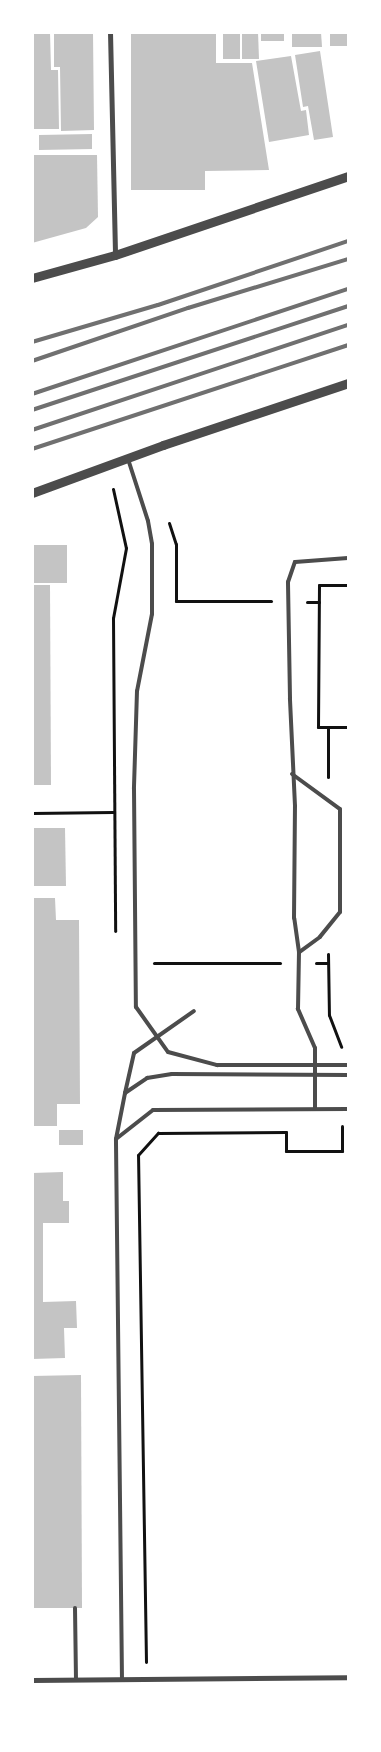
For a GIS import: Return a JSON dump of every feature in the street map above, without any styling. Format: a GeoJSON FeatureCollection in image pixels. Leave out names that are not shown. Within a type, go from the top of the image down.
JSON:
{"type":"FeatureCollection","features":[{"type":"Feature","properties":{"kind":"street"},"geometry":{"type":"LineString","coordinates":[[110,32],[115,255]]}},
{"type":"Feature","properties":{"kind":"street"},"geometry":{"type":"LineString","coordinates":[[32,278],[115,255],[348,176]]}},
{"type":"Feature","properties":{"kind":"street"},"geometry":{"type":"LineString","coordinates":[[32,493],[127,458],[348,383]]}},
{"type":"Feature","properties":{"kind":"street"},"geometry":{"type":"LineString","coordinates":[[32,1680],[348,1677]]}},
{"type":"Feature","properties":{"kind":"lane"},"geometry":{"type":"LineString","coordinates":[[127,458],[148,521],[152,544],[152,614],[137,691],[134,789],[136,1007],[168,1052],[217,1065],[348,1065]]}},
{"type":"Feature","properties":{"kind":"lane"},"geometry":{"type":"LineString","coordinates":[[315,1109],[315,1048],[298,1009],[299,952],[294,918],[296,806],[292,774],[288,582],[295,562],[348,558]]}},
{"type":"Feature","properties":{"kind":"lane"},"geometry":{"type":"LineString","coordinates":[[292,774],[340,809],[340,912],[320,937],[299,952]]}},
{"type":"Feature","properties":{"kind":"lane"},"geometry":{"type":"LineString","coordinates":[[122,1680],[116,1139],[134,1053],[194,1011]]}},
{"type":"Feature","properties":{"kind":"lane"},"geometry":{"type":"LineString","coordinates":[[126,1094],[146,1078],[172,1074],[348,1075]]}},
{"type":"Feature","properties":{"kind":"lane"},"geometry":{"type":"LineString","coordinates":[[116,1139],[153,1110],[348,1109]]}},
{"type":"Feature","properties":{"kind":"lane"},"geometry":{"type":"LineString","coordinates":[[75,1608],[76,1680]]}},
{"type":"Feature","properties":{"kind":"path"},"geometry":{"type":"LineString","coordinates":[[166,516],[176,544],[176,601],[319,602]]}},
{"type":"Feature","properties":{"kind":"path"},"geometry":{"type":"LineString","coordinates":[[348,585],[319,584],[318,727],[348,728]]}},
{"type":"Feature","properties":{"kind":"path"},"geometry":{"type":"LineString","coordinates":[[327,799],[328,727]]}},
{"type":"Feature","properties":{"kind":"path"},"geometry":{"type":"LineString","coordinates":[[32,813],[113,812]]}},
{"type":"Feature","properties":{"kind":"path"},"geometry":{"type":"LineString","coordinates":[[327,928],[329,1015],[341,1044],[341,1054]]}},
{"type":"Feature","properties":{"kind":"path"},"geometry":{"type":"LineString","coordinates":[[146,1680],[138,1155],[158,1133],[286,1132],[286,1151],[342,1151],[342,1109]]}},
{"type":"Feature","properties":{"kind":"building"},"geometry":{"type":"Polygon","coordinates":[[[32,32],[50,32],[51,70],[58,70],[59,129],[32,129],[32,32]]]}},
{"type":"Feature","properties":{"kind":"building"},"geometry":{"type":"Polygon","coordinates":[[[54,32],[93,32],[94,130],[61,131],[60,67],[54,67],[54,32]]]}},
{"type":"Feature","properties":{"kind":"building"},"geometry":{"type":"Polygon","coordinates":[[[131,32],[216,32],[216,63],[252,63],[269,170],[205,171],[205,190],[131,190],[131,32]]]}},
{"type":"Feature","properties":{"kind":"building"},"geometry":{"type":"Polygon","coordinates":[[[223,32],[240,32],[240,59],[223,59],[223,32]]]}},
{"type":"Feature","properties":{"kind":"building"},"geometry":{"type":"Polygon","coordinates":[[[242,32],[258,32],[259,59],[242,59],[242,32]]]}},
{"type":"Feature","properties":{"kind":"building"},"geometry":{"type":"Polygon","coordinates":[[[261,32],[284,32],[284,41],[261,41],[261,32]]]}},
{"type":"Feature","properties":{"kind":"building"},"geometry":{"type":"Polygon","coordinates":[[[292,32],[321,32],[322,47],[292,47],[292,32]]]}},
{"type":"Feature","properties":{"kind":"building"},"geometry":{"type":"Polygon","coordinates":[[[330,32],[348,32],[348,46],[330,46],[330,32]]]}},
{"type":"Feature","properties":{"kind":"building"},"geometry":{"type":"Polygon","coordinates":[[[320,51],[333,137],[314,140],[308,106],[303,107],[295,55],[320,51]]]}},
{"type":"Feature","properties":{"kind":"building"},"geometry":{"type":"Polygon","coordinates":[[[291,56],[301,111],[306,110],[309,135],[269,142],[256,61],[291,56]]]}},
{"type":"Feature","properties":{"kind":"building"},"geometry":{"type":"Polygon","coordinates":[[[92,134],[92,149],[39,150],[39,135],[92,134]]]}},
{"type":"Feature","properties":{"kind":"building"},"geometry":{"type":"Polygon","coordinates":[[[32,155],[97,155],[98,217],[86,228],[32,243],[32,155]]]}},
{"type":"Feature","properties":{"kind":"building"},"geometry":{"type":"Polygon","coordinates":[[[32,545],[67,545],[67,583],[33,583],[32,545]]]}},
{"type":"Feature","properties":{"kind":"building"},"geometry":{"type":"Polygon","coordinates":[[[32,585],[50,585],[51,785],[32,785],[32,585]]]}},
{"type":"Feature","properties":{"kind":"building"},"geometry":{"type":"Polygon","coordinates":[[[32,828],[65,828],[66,886],[32,886],[32,828]]]}},
{"type":"Feature","properties":{"kind":"building"},"geometry":{"type":"Polygon","coordinates":[[[32,898],[55,898],[56,920],[79,920],[80,1104],[57,1104],[57,1126],[32,1126],[32,898]]]}},
{"type":"Feature","properties":{"kind":"building"},"geometry":{"type":"Polygon","coordinates":[[[59,1130],[83,1130],[83,1145],[59,1145],[59,1130]]]}},
{"type":"Feature","properties":{"kind":"building"},"geometry":{"type":"Polygon","coordinates":[[[63,1172],[63,1201],[69,1201],[69,1223],[43,1223],[43,1302],[76,1301],[77,1328],[64,1328],[65,1358],[32,1359],[32,1173],[63,1172]]]}},
{"type":"Feature","properties":{"kind":"building"},"geometry":{"type":"Polygon","coordinates":[[[81,1375],[82,1608],[32,1608],[32,1376],[81,1375]]]}},
{"type":"Feature","properties":{"kind":"railway"},"geometry":{"type":"LineString","coordinates":[[32,342],[158,305],[348,241]]}},
{"type":"Feature","properties":{"kind":"railway"},"geometry":{"type":"LineString","coordinates":[[32,361],[188,308],[348,259]]}},
{"type":"Feature","properties":{"kind":"railway"},"geometry":{"type":"LineString","coordinates":[[32,394],[348,289]]}},
{"type":"Feature","properties":{"kind":"railway"},"geometry":{"type":"LineString","coordinates":[[32,410],[348,306]]}},
{"type":"Feature","properties":{"kind":"railway"},"geometry":{"type":"LineString","coordinates":[[32,430],[348,325]]}},
{"type":"Feature","properties":{"kind":"railway"},"geometry":{"type":"LineString","coordinates":[[32,449],[348,345]]}}]}
